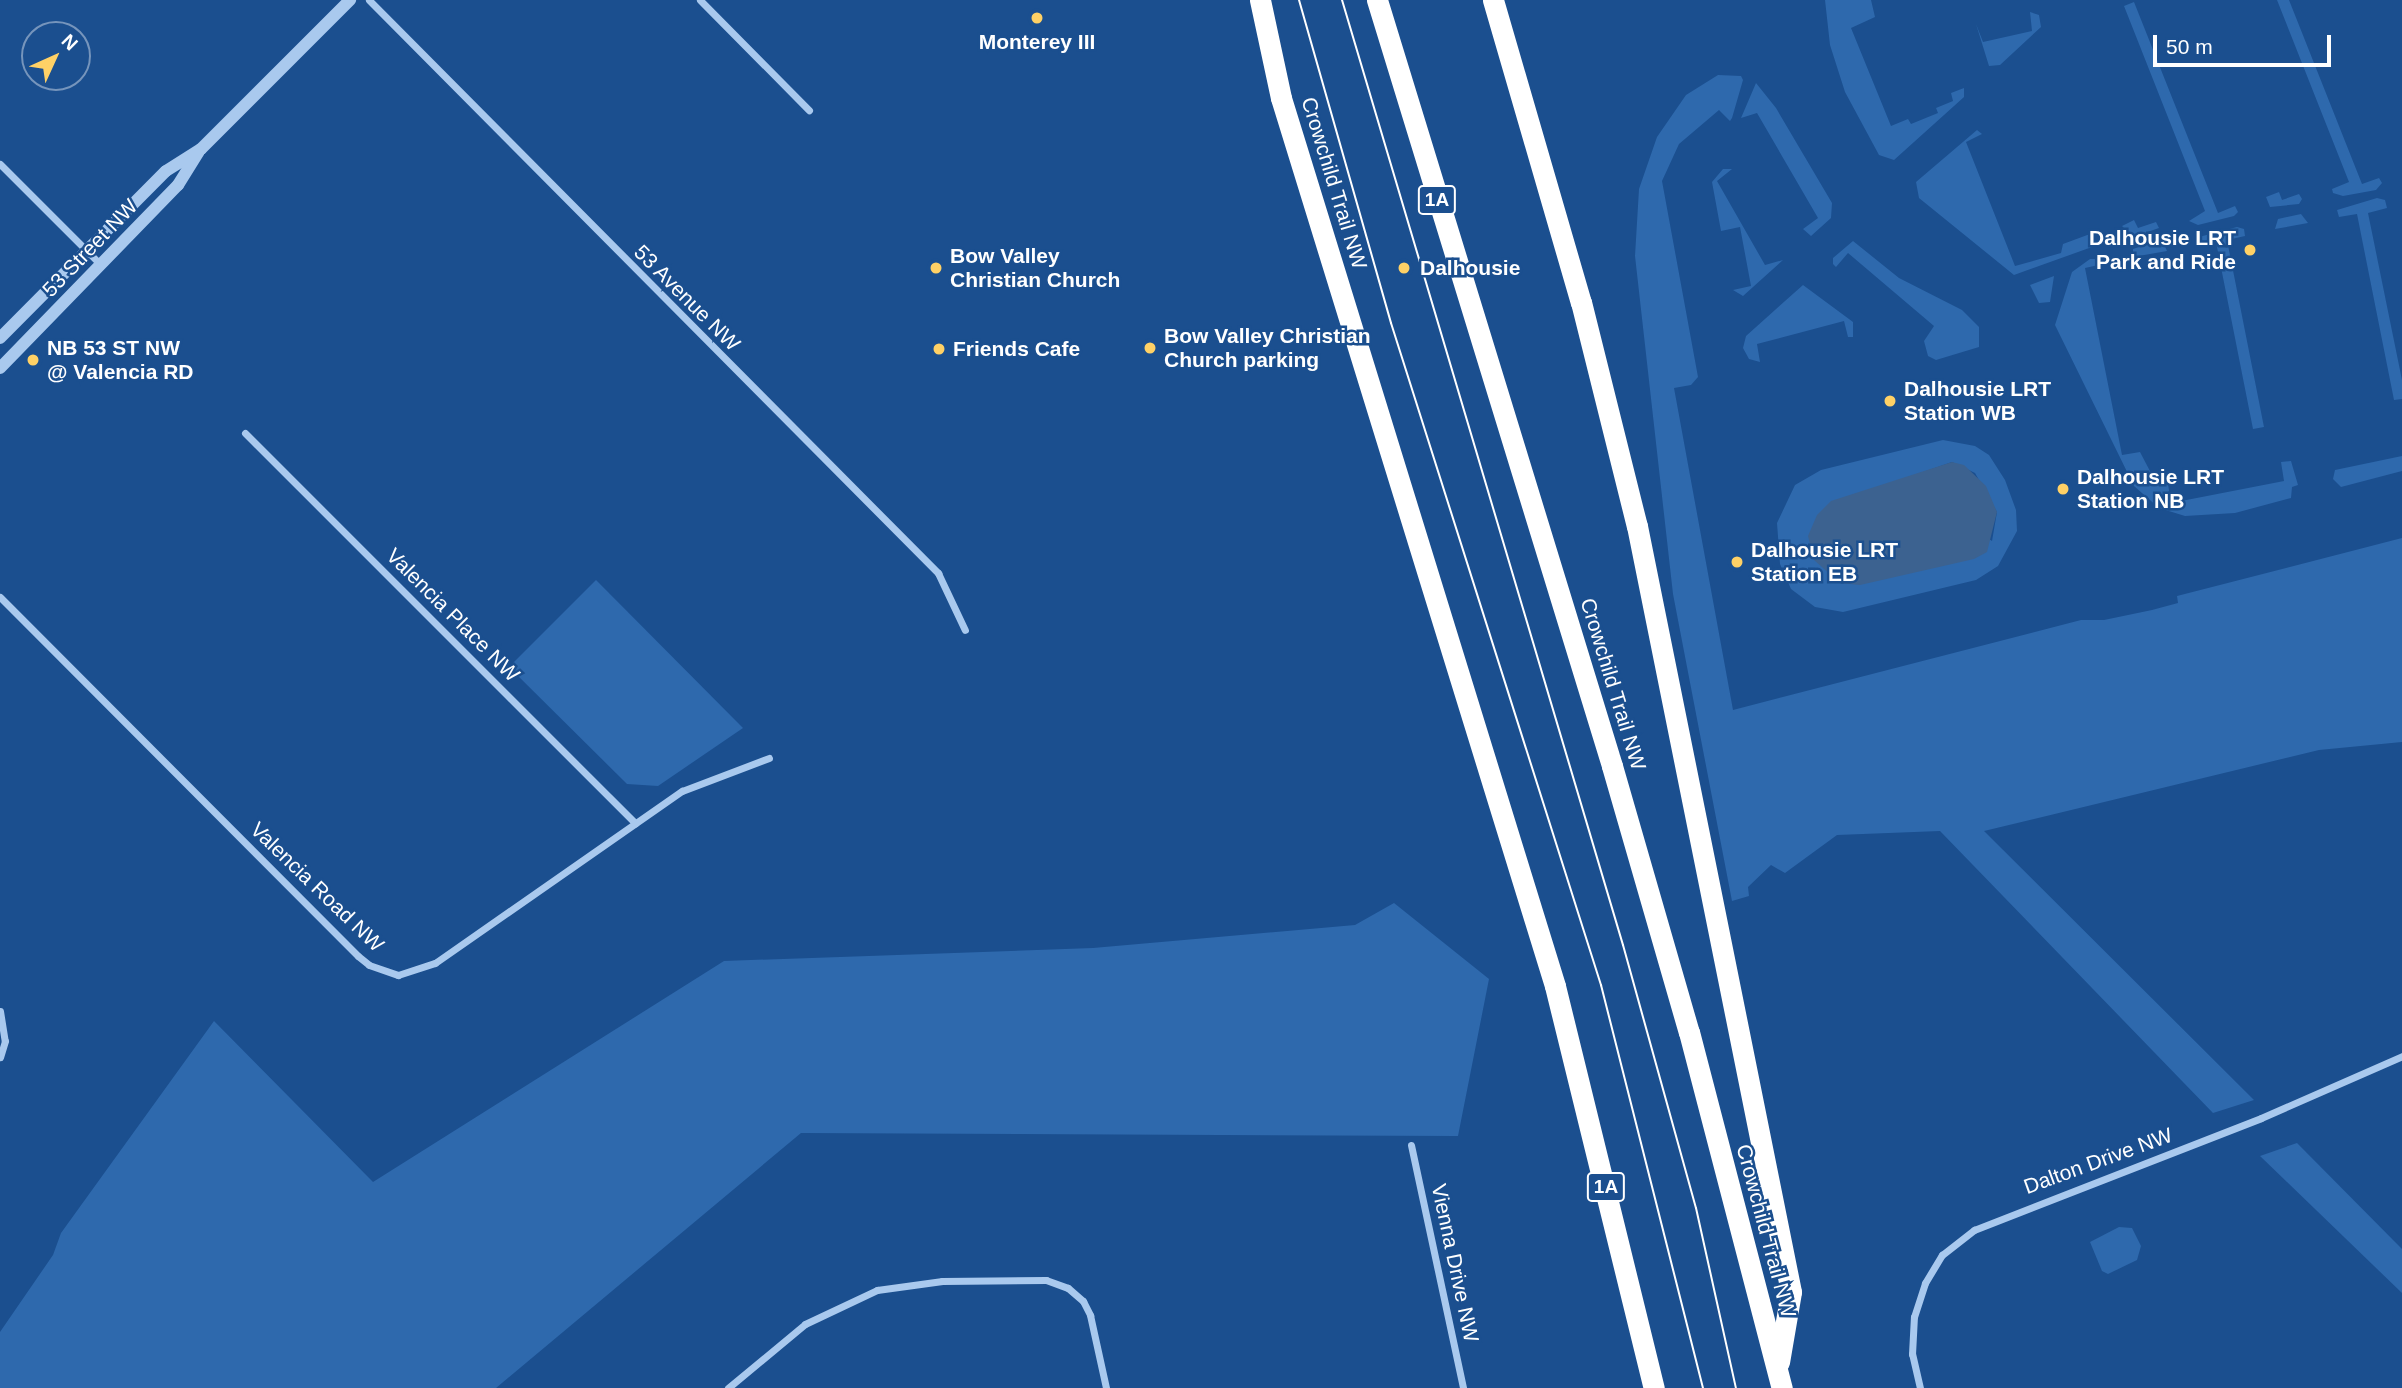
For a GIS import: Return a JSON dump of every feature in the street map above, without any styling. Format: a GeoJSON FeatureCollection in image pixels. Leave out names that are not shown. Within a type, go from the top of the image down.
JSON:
{"type":"FeatureCollection","features":[{"type":"Feature","properties":{"kind":"highway"},"geometry":{"type":"LineString","coordinates":[[1248,0],[1282,98]]}},
{"type":"Feature","properties":{"kind":"highway","name":"Crowchild Trail NW"},"geometry":{"type":"LineString","coordinates":[[1260,0],[1282,98],[1555,986],[1654,1388]]}},
{"type":"Feature","properties":{"kind":"highway","name":"Crowchild Trail NW"},"geometry":{"type":"LineString","coordinates":[[1377,0],[1616,779],[1780,1378]]}},
{"type":"Feature","properties":{"kind":"highway"},"geometry":{"type":"LineString","coordinates":[[1493,0],[1581,302],[1637,526],[1791,1292],[1780,1378]]}},
{"type":"Feature","properties":{"kind":"street","name":"53 Street NW"},"geometry":{"type":"LineString","coordinates":[[0,338],[166,172],[201,149],[350,0]]}},
{"type":"Feature","properties":{"kind":"street","name":"53 Avenue NW"},"geometry":{"type":"LineString","coordinates":[[369,0],[938,573],[965,630]]}},
{"type":"Feature","properties":{"kind":"street"},"geometry":{"type":"LineString","coordinates":[[700,0],[809,110]]}},
{"type":"Feature","properties":{"kind":"street","name":"53 Street NW"},"geometry":{"type":"LineString","coordinates":[[0,368],[178,185],[201,149]]}},
{"type":"Feature","properties":{"kind":"street"},"geometry":{"type":"LineString","coordinates":[[0,164],[102,265]]}},
{"type":"Feature","properties":{"kind":"street","name":"Valencia Place NW"},"geometry":{"type":"LineString","coordinates":[[245,433],[635,823]]}},
{"type":"Feature","properties":{"kind":"street","name":"Valencia Road NW"},"geometry":{"type":"LineString","coordinates":[[0,597],[349,946],[380,971],[398,975],[425,969],[682,791],[769,758]]}},
{"type":"Feature","properties":{"kind":"street"},"geometry":{"type":"LineString","coordinates":[[0,1011],[5,1041],[0,1057]]}},
{"type":"Feature","properties":{"kind":"street","name":"Dalton Drive NW"},"geometry":{"type":"LineString","coordinates":[[1920,1388],[1912,1354],[1913,1329],[1925,1283],[1942,1255],[1974,1230],[2261,1118],[2402,1056]]}},
{"type":"Feature","properties":{"kind":"street","name":"Vienna Drive NW"},"geometry":{"type":"LineString","coordinates":[[1411,1145],[1464,1388]]}},
{"type":"Feature","properties":{"kind":"street"},"geometry":{"type":"LineString","coordinates":[[728,1388],[805,1324],[877,1290],[942,1281],[1046,1280],[1068,1288],[1083,1301],[1093,1323],[1106,1388]]}},
{"type":"Feature","properties":{"kind":"shaded area"},"geometry":{"type":"Polygon","coordinates":[[[1825,0],[1871,0],[1875,17],[1851,28],[1891,126],[1908,119],[1911,124],[1938,113],[1936,108],[1953,101],[1951,93],[1964,88],[1964,97],[1894,160],[1879,155],[1845,92],[1830,45],[1825,0]]]}},
{"type":"Feature","properties":{"kind":"shaded area"},"geometry":{"type":"Polygon","coordinates":[[[2277,0],[2289,0],[2362,184],[2379,178],[2382,183],[2376,190],[2343,196],[2333,193],[2332,189],[2349,182],[2277,0]]]}},
{"type":"Feature","properties":{"kind":"shaded area"},"geometry":{"type":"Polygon","coordinates":[[[2134,2],[2218,213],[2235,206],[2238,212],[2234,216],[2198,225],[2189,221],[2205,211],[2124,6],[2134,2]]]}},
{"type":"Feature","properties":{"kind":"shaded area"},"geometry":{"type":"Polygon","coordinates":[[[2030,12],[2039,15],[2041,27],[2000,65],[1989,66],[1976,24],[1983,42],[2032,31],[2030,12]]]}},
{"type":"Feature","properties":{"kind":"shaded area"},"geometry":{"type":"Polygon","coordinates":[[[1718,75],[1741,76],[1743,80],[1732,118],[1730,121],[1719,110],[1679,144],[1662,181],[1698,377],[1691,385],[1674,388],[1733,710],[2081,620],[2104,620],[2152,610],[2178,603],[2177,596],[2402,538],[2402,742],[2319,750],[1984,831],[2254,1100],[2213,1113],[1940,831],[1837,835],[1785,873],[1771,865],[1748,887],[1749,896],[1732,901],[1673,594],[1635,256],[1639,189],[1657,137],[1686,95],[1718,75]]]}},
{"type":"Feature","properties":{"kind":"shaded area"},"geometry":{"type":"Polygon","coordinates":[[[1756,83],[1776,108],[1832,203],[1831,218],[1811,236],[1803,229],[1818,218],[1757,113],[1741,118],[1756,83]]]}},
{"type":"Feature","properties":{"kind":"shaded area"},"geometry":{"type":"Polygon","coordinates":[[[1977,130],[1982,134],[1966,142],[2015,266],[2061,253],[2063,244],[2090,234],[2092,247],[2014,275],[1919,198],[1916,182],[1977,130]]]}},
{"type":"Feature","properties":{"kind":"shaded area"},"geometry":{"type":"Polygon","coordinates":[[[1723,169],[1732,169],[1717,181],[1765,265],[1783,260],[1743,296],[1733,290],[1751,286],[1740,227],[1721,231],[1712,182],[1723,169]]]}},
{"type":"Feature","properties":{"kind":"shaded area"},"geometry":{"type":"Polygon","coordinates":[[[2279,192],[2282,200],[2299,194],[2302,199],[2299,204],[2270,207],[2266,197],[2279,192]]]}},
{"type":"Feature","properties":{"kind":"shaded area"},"geometry":{"type":"Polygon","coordinates":[[[2377,198],[2385,200],[2387,208],[2368,213],[2402,380],[2402,399],[2394,400],[2357,214],[2339,217],[2337,210],[2377,198]]]}},
{"type":"Feature","properties":{"kind":"shaded area"},"geometry":{"type":"Polygon","coordinates":[[[2301,214],[2308,223],[2275,229],[2278,219],[2301,214]]]}},
{"type":"Feature","properties":{"kind":"shaded area"},"geometry":{"type":"Polygon","coordinates":[[[2134,220],[2138,228],[2156,222],[2159,228],[2133,237],[2122,226],[2134,220]]]}},
{"type":"Feature","properties":{"kind":"shaded area"},"geometry":{"type":"Polygon","coordinates":[[[2237,227],[2244,229],[2245,236],[2227,240],[2264,427],[2253,429],[2216,242],[2197,245],[2195,238],[2237,227]]]}},
{"type":"Feature","properties":{"kind":"shaded area"},"geometry":{"type":"Polygon","coordinates":[[[1853,241],[1899,278],[1962,310],[1979,327],[1979,347],[1936,360],[1928,356],[1924,341],[1934,326],[1848,253],[1836,267],[1833,264],[1833,258],[1853,241]]]}},
{"type":"Feature","properties":{"kind":"shaded area"},"geometry":{"type":"Polygon","coordinates":[[[2154,242],[2164,244],[2167,251],[2133,257],[2133,249],[2154,242]]]}},
{"type":"Feature","properties":{"kind":"shaded area"},"geometry":{"type":"Polygon","coordinates":[[[2090,259],[2101,259],[2103,264],[2085,268],[2122,455],[2140,452],[2151,473],[2168,484],[2171,503],[2284,481],[2281,462],[2291,461],[2298,485],[2292,487],[2291,498],[2235,513],[2185,516],[2159,508],[2134,486],[2055,325],[2072,272],[2090,259]]]}},
{"type":"Feature","properties":{"kind":"shaded area"},"geometry":{"type":"Polygon","coordinates":[[[2054,276],[2050,302],[2039,303],[2030,285],[2054,276]]]}},
{"type":"Feature","properties":{"kind":"shaded area"},"geometry":{"type":"Polygon","coordinates":[[[1803,285],[1853,322],[1853,337],[1848,337],[1844,321],[1757,344],[1760,362],[1749,359],[1743,348],[1746,336],[1803,285]]]}},
{"type":"Feature","properties":{"kind":"shaded area"},"geometry":{"type":"Polygon","coordinates":[[[1943,440],[1975,446],[1989,455],[2005,480],[2016,510],[2017,531],[1998,566],[1976,580],[1843,612],[1815,607],[1791,589],[1780,564],[1777,523],[1795,485],[1821,470],[1943,440]],[[1952,462],[1903,479],[1992,541],[1997,512],[1975,473],[1952,462]]]}},
{"type":"Feature","properties":{"kind":"shaded area"},"geometry":{"type":"Polygon","coordinates":[[[2402,456],[2402,471],[2341,487],[2333,479],[2335,470],[2402,456]]]}},
{"type":"Feature","properties":{"kind":"shaded area"},"geometry":{"type":"Polygon","coordinates":[[[1952,462],[1964,465],[1986,486],[1997,512],[1987,552],[1974,559],[1860,585],[1840,583],[1814,560],[1808,536],[1817,515],[1831,501],[1952,462]]]}},
{"type":"Feature","properties":{"kind":"shaded area"},"geometry":{"type":"Polygon","coordinates":[[[596,580],[743,728],[658,786],[627,784],[509,667],[596,580]]]}},
{"type":"Feature","properties":{"kind":"shaded area"},"geometry":{"type":"Polygon","coordinates":[[[1394,903],[1489,979],[1458,1136],[801,1133],[496,1388],[0,1388],[0,1332],[53,1255],[61,1233],[214,1021],[373,1182],[724,961],[1093,948],[1355,925],[1394,903]]]}},
{"type":"Feature","properties":{"kind":"shaded area"},"geometry":{"type":"Polygon","coordinates":[[[2297,1143],[2402,1249],[2402,1293],[2260,1156],[2297,1143]]]}},
{"type":"Feature","properties":{"kind":"shaded area"},"geometry":{"type":"Polygon","coordinates":[[[2119,1227],[2132,1228],[2141,1246],[2137,1260],[2108,1274],[2102,1271],[2090,1242],[2119,1227]]]}},
{"type":"Feature","properties":{"kind":"tram line"},"geometry":{"type":"LineString","coordinates":[[1299,0],[1391,323],[1601,985],[1703,1388]]}},
{"type":"Feature","properties":{"kind":"tram line"},"geometry":{"type":"LineString","coordinates":[[1342,0],[1623,945],[1696,1208],[1736,1388]]}},
{"type":"Feature","properties":{"kind":"place","name":"Monterey III"},"geometry":{"type":"Point","coordinates":[1037,18]}},
{"type":"Feature","properties":{"kind":"place","name":"Dalhousie LRT Park and Ride"},"geometry":{"type":"Point","coordinates":[2250,250]}},
{"type":"Feature","properties":{"kind":"place","name":"Bow Valley Christian Church"},"geometry":{"type":"Point","coordinates":[936,268]}},
{"type":"Feature","properties":{"kind":"place","name":"Dalhousie"},"geometry":{"type":"Point","coordinates":[1404,268]}},
{"type":"Feature","properties":{"kind":"place","name":"Bow Valley Christian Church parking"},"geometry":{"type":"Point","coordinates":[1150,348]}},
{"type":"Feature","properties":{"kind":"place","name":"Friends Cafe"},"geometry":{"type":"Point","coordinates":[939,349]}},
{"type":"Feature","properties":{"kind":"place","name":"NB 53 ST NW @ Valencia RD"},"geometry":{"type":"Point","coordinates":[33,360]}},
{"type":"Feature","properties":{"kind":"place","name":"Dalhousie LRT Station WB"},"geometry":{"type":"Point","coordinates":[1890,401]}},
{"type":"Feature","properties":{"kind":"place","name":"Dalhousie LRT Station NB"},"geometry":{"type":"Point","coordinates":[2063,489]}},
{"type":"Feature","properties":{"kind":"place","name":"Dalhousie LRT Station EB"},"geometry":{"type":"Point","coordinates":[1737,562]}}]}
